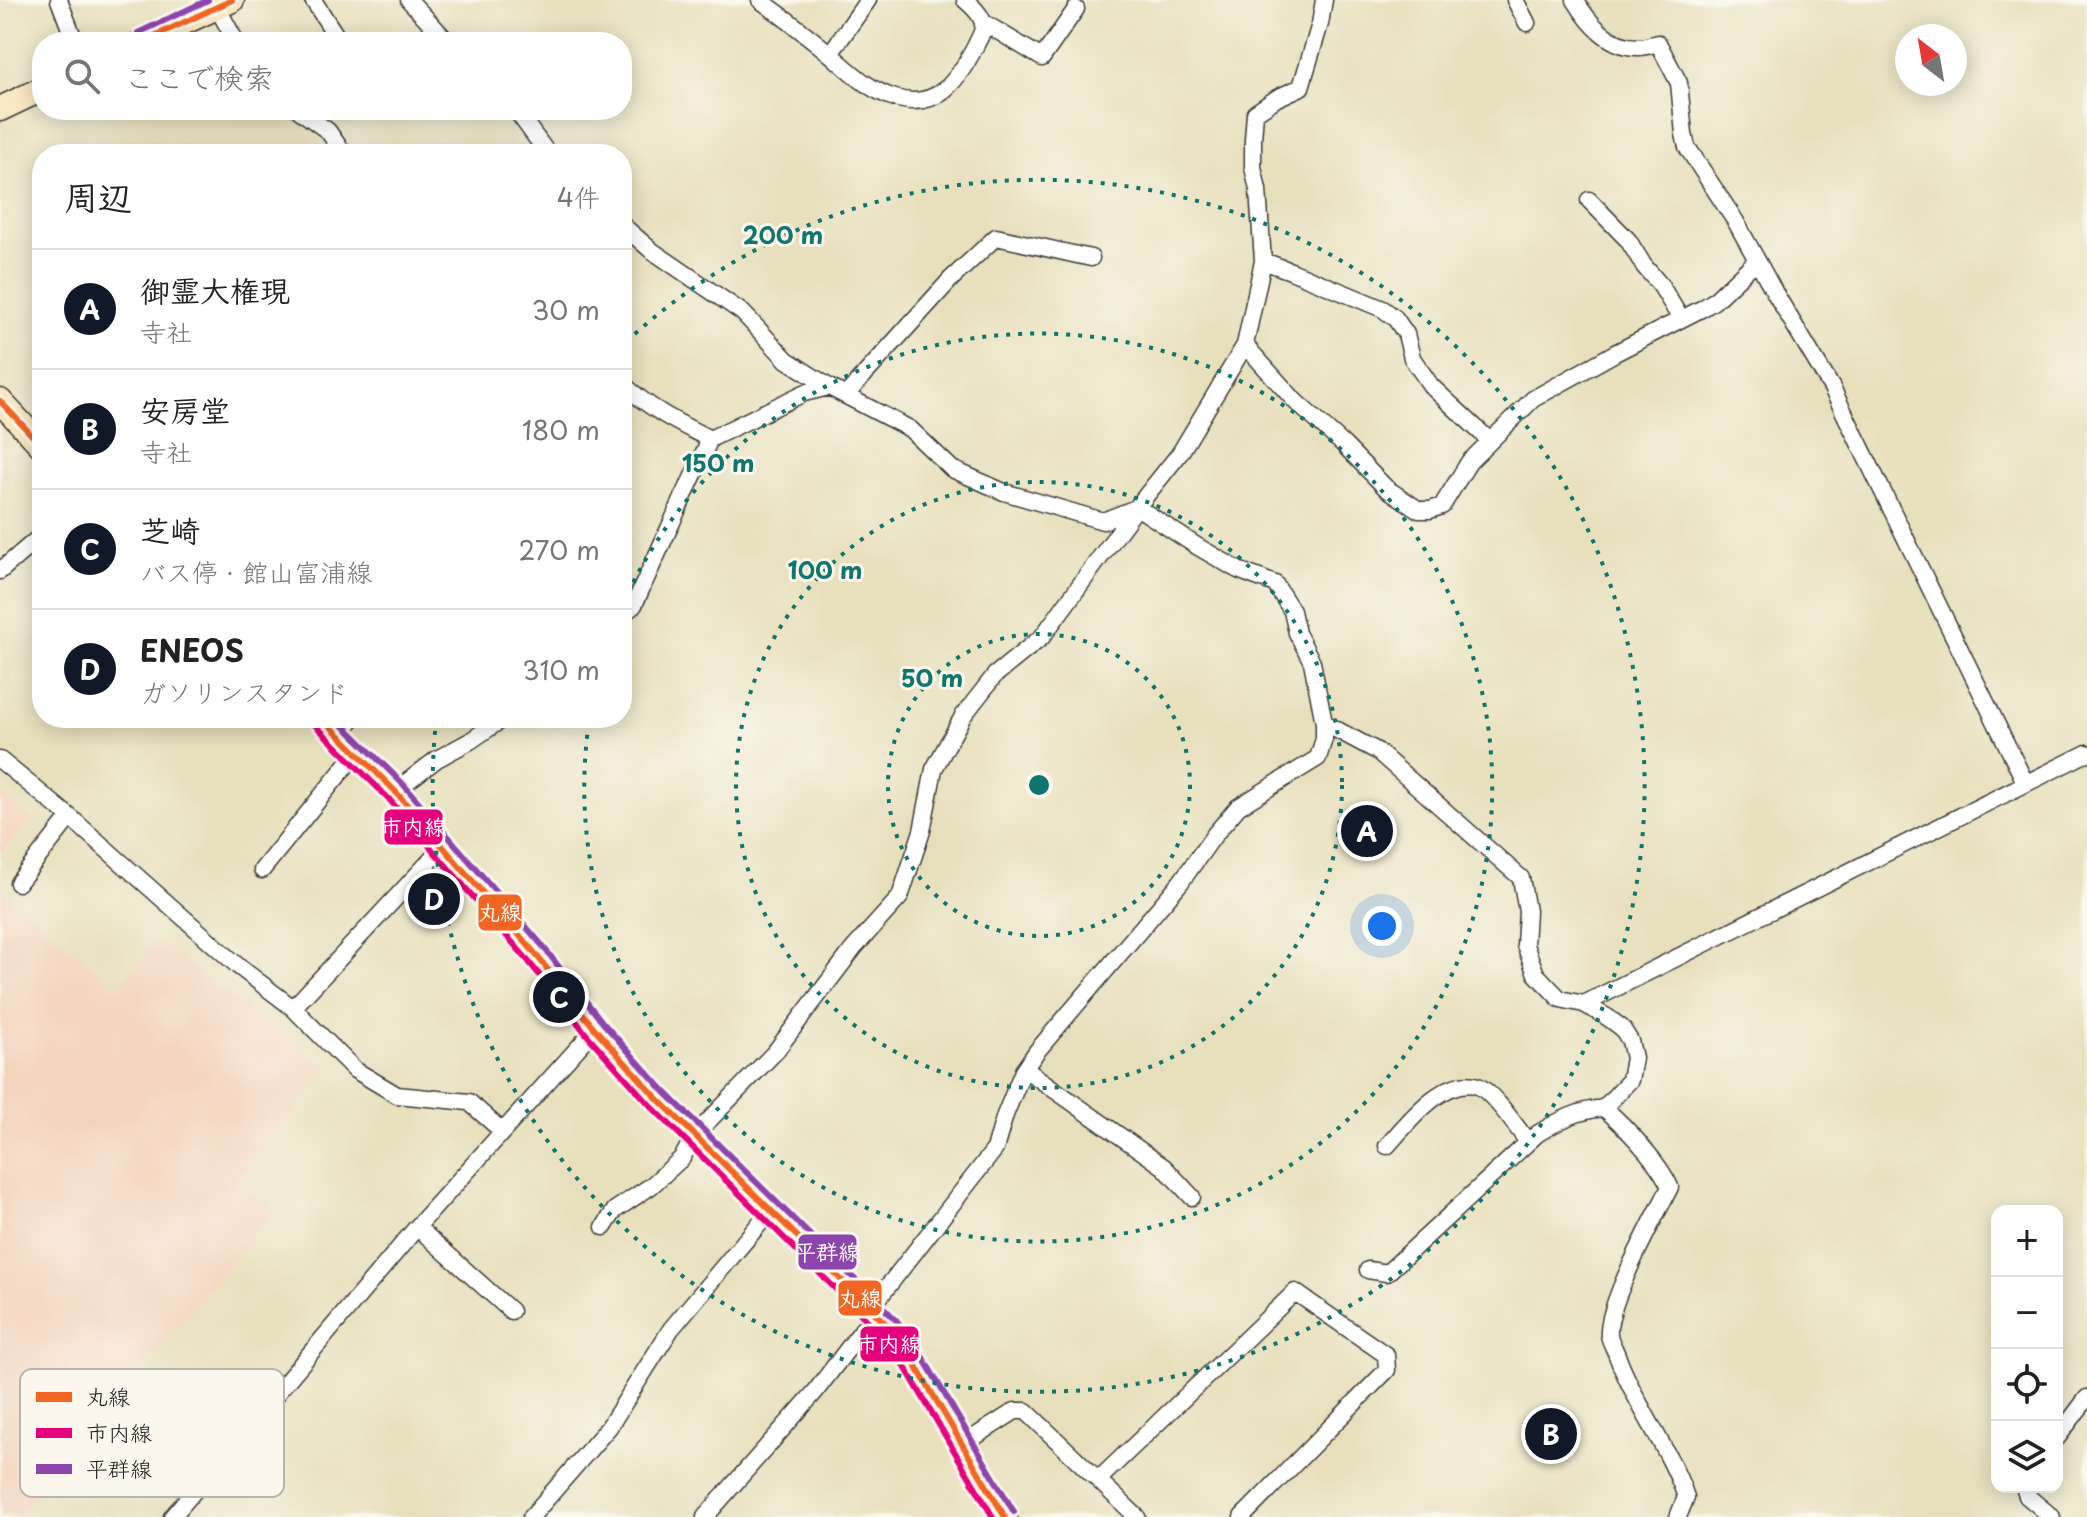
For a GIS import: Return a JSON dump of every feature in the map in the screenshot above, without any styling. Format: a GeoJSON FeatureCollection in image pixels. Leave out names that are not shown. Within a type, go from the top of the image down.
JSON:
{"type":"FeatureCollection","features":[{"type":"Feature","properties":{"kind":"main road"},"geometry":{"type":"LineString","coordinates":[[164,32],[224,4]]}},
{"type":"Feature","properties":{"kind":"main road"},"geometry":{"type":"LineString","coordinates":[[0,109],[32,94]]}},
{"type":"Feature","properties":{"kind":"main road"},"geometry":{"type":"LineString","coordinates":[[0,402],[32,436]]}},
{"type":"Feature","properties":{"kind":"main road"},"geometry":{"type":"LineString","coordinates":[[341,728],[357,752],[444,846],[595,1029],[657,1098],[871,1308],[906,1349],[1005,1517]]}},
{"type":"Feature","properties":{"kind":"street"},"geometry":{"type":"LineString","coordinates":[[59,0],[71,32]]}},
{"type":"Feature","properties":{"kind":"street"},"geometry":{"type":"LineString","coordinates":[[313,0],[334,32]]}},
{"type":"Feature","properties":{"kind":"street"},"geometry":{"type":"LineString","coordinates":[[409,0],[439,32]]}},
{"type":"Feature","properties":{"kind":"street"},"geometry":{"type":"LineString","coordinates":[[760,0],[780,6],[863,83],[905,100],[926,100],[952,84],[982,33],[983,22]]}},
{"type":"Feature","properties":{"kind":"street"},"geometry":{"type":"LineString","coordinates":[[830,54],[868,0]]}},
{"type":"Feature","properties":{"kind":"street"},"geometry":{"type":"LineString","coordinates":[[965,0],[983,22],[1042,58],[1076,9]]}},
{"type":"Feature","properties":{"kind":"street"},"geometry":{"type":"LineString","coordinates":[[604,1227],[615,1210],[651,1186],[682,1158],[695,1135],[775,1052],[854,948],[900,897],[922,831],[934,769],[963,716],[995,675],[1040,640],[1180,453],[1245,345],[1263,261],[1258,190],[1253,167],[1255,113],[1301,87],[1320,24],[1323,0]]}},
{"type":"Feature","properties":{"kind":"street"},"geometry":{"type":"LineString","coordinates":[[1515,0],[1527,23]]}},
{"type":"Feature","properties":{"kind":"street"},"geometry":{"type":"LineString","coordinates":[[1575,0],[1587,19],[1604,36],[1618,43],[1641,47],[1658,43],[1679,83],[1687,147],[1713,185],[1832,388],[2025,782]]}},
{"type":"Feature","properties":{"kind":"street"},"geometry":{"type":"LineString","coordinates":[[224,4],[233,32]]}},
{"type":"Feature","properties":{"kind":"street"},"geometry":{"type":"LineString","coordinates":[[313,120],[328,131],[337,144]]}},
{"type":"Feature","properties":{"kind":"street"},"geometry":{"type":"LineString","coordinates":[[523,120],[541,144]]}},
{"type":"Feature","properties":{"kind":"street"},"geometry":{"type":"LineString","coordinates":[[1589,200],[1628,240],[1681,319]]}},
{"type":"Feature","properties":{"kind":"street"},"geometry":{"type":"LineString","coordinates":[[632,234],[743,313],[787,360],[829,387],[910,429],[952,469],[1004,492],[1103,521],[1137,507]]}},
{"type":"Feature","properties":{"kind":"street"},"geometry":{"type":"LineString","coordinates":[[846,395],[951,279],[996,237],[1091,258]]}},
{"type":"Feature","properties":{"kind":"street"},"geometry":{"type":"LineString","coordinates":[[1245,345],[1296,402],[1386,488],[1419,510],[1430,510],[1442,506],[1469,462],[1533,399],[1714,301],[1757,260]]}},
{"type":"Feature","properties":{"kind":"street"},"geometry":{"type":"LineString","coordinates":[[1263,261],[1383,309],[1395,318],[1406,334],[1412,358],[1431,386],[1489,440]]}},
{"type":"Feature","properties":{"kind":"street"},"geometry":{"type":"LineString","coordinates":[[632,607],[710,439],[804,393],[829,387]]}},
{"type":"Feature","properties":{"kind":"street"},"geometry":{"type":"LineString","coordinates":[[632,392],[662,415],[710,439]]}},
{"type":"Feature","properties":{"kind":"street"},"geometry":{"type":"LineString","coordinates":[[705,1517],[815,1392],[869,1321],[871,1308],[995,1149],[1005,1115],[1025,1069],[1037,1051],[1180,883],[1238,807],[1318,758],[1324,739],[1324,723],[1312,662],[1297,633],[1292,611],[1275,584],[1238,570],[1137,507]]}},
{"type":"Feature","properties":{"kind":"street"},"geometry":{"type":"LineString","coordinates":[[0,571],[32,544]]}},
{"type":"Feature","properties":{"kind":"street"},"geometry":{"type":"LineString","coordinates":[[1324,723],[1377,751],[1521,878],[1527,911],[1525,945],[1536,974],[1560,999],[1584,1004],[1622,1028],[1630,1041],[1634,1058],[1630,1080],[1604,1108],[1589,1109],[1562,1118],[1537,1134],[1387,1273],[1368,1270]]}},
{"type":"Feature","properties":{"kind":"street"},"geometry":{"type":"LineString","coordinates":[[395,791],[437,759],[489,728]]}},
{"type":"Feature","properties":{"kind":"street"},"geometry":{"type":"LineString","coordinates":[[262,870],[357,752]]}},
{"type":"Feature","properties":{"kind":"street"},"geometry":{"type":"LineString","coordinates":[[1584,1004],[2087,753]]}},
{"type":"Feature","properties":{"kind":"street"},"geometry":{"type":"LineString","coordinates":[[0,760],[70,817],[238,966],[293,1008],[355,1070],[397,1095],[469,1102],[502,1131]]}},
{"type":"Feature","properties":{"kind":"street"},"geometry":{"type":"LineString","coordinates":[[18,883],[70,817]]}},
{"type":"Feature","properties":{"kind":"street"},"geometry":{"type":"LineString","coordinates":[[293,1008],[444,846]]}},
{"type":"Feature","properties":{"kind":"street"},"geometry":{"type":"LineString","coordinates":[[284,1384],[417,1227],[595,1029]]}},
{"type":"Feature","properties":{"kind":"street"},"geometry":{"type":"LineString","coordinates":[[1025,1069],[1164,1167],[1192,1197]]}},
{"type":"Feature","properties":{"kind":"street"},"geometry":{"type":"LineString","coordinates":[[1387,1146],[1423,1105],[1458,1085],[1478,1086],[1495,1099],[1528,1142]]}},
{"type":"Feature","properties":{"kind":"street"},"geometry":{"type":"LineString","coordinates":[[1604,1108],[1664,1174],[1670,1187],[1633,1261],[1612,1313],[1609,1335],[1627,1383],[1679,1476],[1686,1497],[1678,1517]]}},
{"type":"Feature","properties":{"kind":"street"},"geometry":{"type":"LineString","coordinates":[[531,1517],[609,1427],[671,1329],[771,1210]]}},
{"type":"Feature","properties":{"kind":"street"},"geometry":{"type":"LineString","coordinates":[[417,1227],[511,1311]]}},
{"type":"Feature","properties":{"kind":"street"},"geometry":{"type":"LineString","coordinates":[[1098,1480],[1295,1292],[1386,1355],[1387,1370],[1242,1517]]}},
{"type":"Feature","properties":{"kind":"street"},"geometry":{"type":"LineString","coordinates":[[2063,1430],[2087,1398]]}},
{"type":"Feature","properties":{"kind":"street"},"geometry":{"type":"LineString","coordinates":[[962,1445],[1015,1411],[1026,1411],[1137,1517]]}},
{"type":"Feature","properties":{"kind":"street"},"geometry":{"type":"LineString","coordinates":[[2026,1493],[2052,1517]]}},
{"type":"Feature","properties":{"kind":"street"},"geometry":{"type":"LineString","coordinates":[[172,1517],[189,1497]]}},
{"type":"Feature","properties":{"kind":"shaded area"},"geometry":{"type":"Polygon","coordinates":[[[0,795],[32,819],[0,855],[0,795]]]}},
{"type":"Feature","properties":{"kind":"shaded area"},"geometry":{"type":"Polygon","coordinates":[[[0,888],[117,989],[156,940],[329,1069],[236,1180],[276,1210],[142,1369],[20,1369],[20,1497],[35,1497],[19,1516],[0,1511],[0,888]]]}},
{"type":"Feature","properties":{"kind":"transit line","name":"平群線"},"geometry":{"type":"LineString","coordinates":[[140,32],[208,0]]}},
{"type":"Feature","properties":{"kind":"transit line","name":"丸線"},"geometry":{"type":"LineString","coordinates":[[163,32],[232,0]]}},
{"type":"Feature","properties":{"kind":"transit line","name":"丸線"},"geometry":{"type":"LineString","coordinates":[[0,401],[32,435]]}},
{"type":"Feature","properties":{"kind":"transit line","name":"市内線"},"geometry":{"type":"LineString","coordinates":[[318,728],[388,798],[650,1105],[881,1334],[898,1355],[993,1517]]}},
{"type":"Feature","properties":{"kind":"transit line","name":"丸線"},"geometry":{"type":"LineString","coordinates":[[332,728],[395,791],[657,1098],[889,1327],[906,1349],[1005,1517]]}},
{"type":"Feature","properties":{"kind":"transit line","name":"平群線"},"geometry":{"type":"LineString","coordinates":[[346,728],[403,784],[541,944],[603,1023],[664,1091],[897,1321],[915,1344],[1014,1512]]}},
{"type":"Feature","properties":{"kind":"place","name":"御霊大権現"},"geometry":{"type":"Point","coordinates":[1367,831]}},
{"type":"Feature","properties":{"kind":"place","name":"ENEOS"},"geometry":{"type":"Point","coordinates":[434,899]}},
{"type":"Feature","properties":{"kind":"place","name":"芝崎"},"geometry":{"type":"Point","coordinates":[559,997]}},
{"type":"Feature","properties":{"kind":"place","name":"安房堂"},"geometry":{"type":"Point","coordinates":[1551,1434]}}]}
